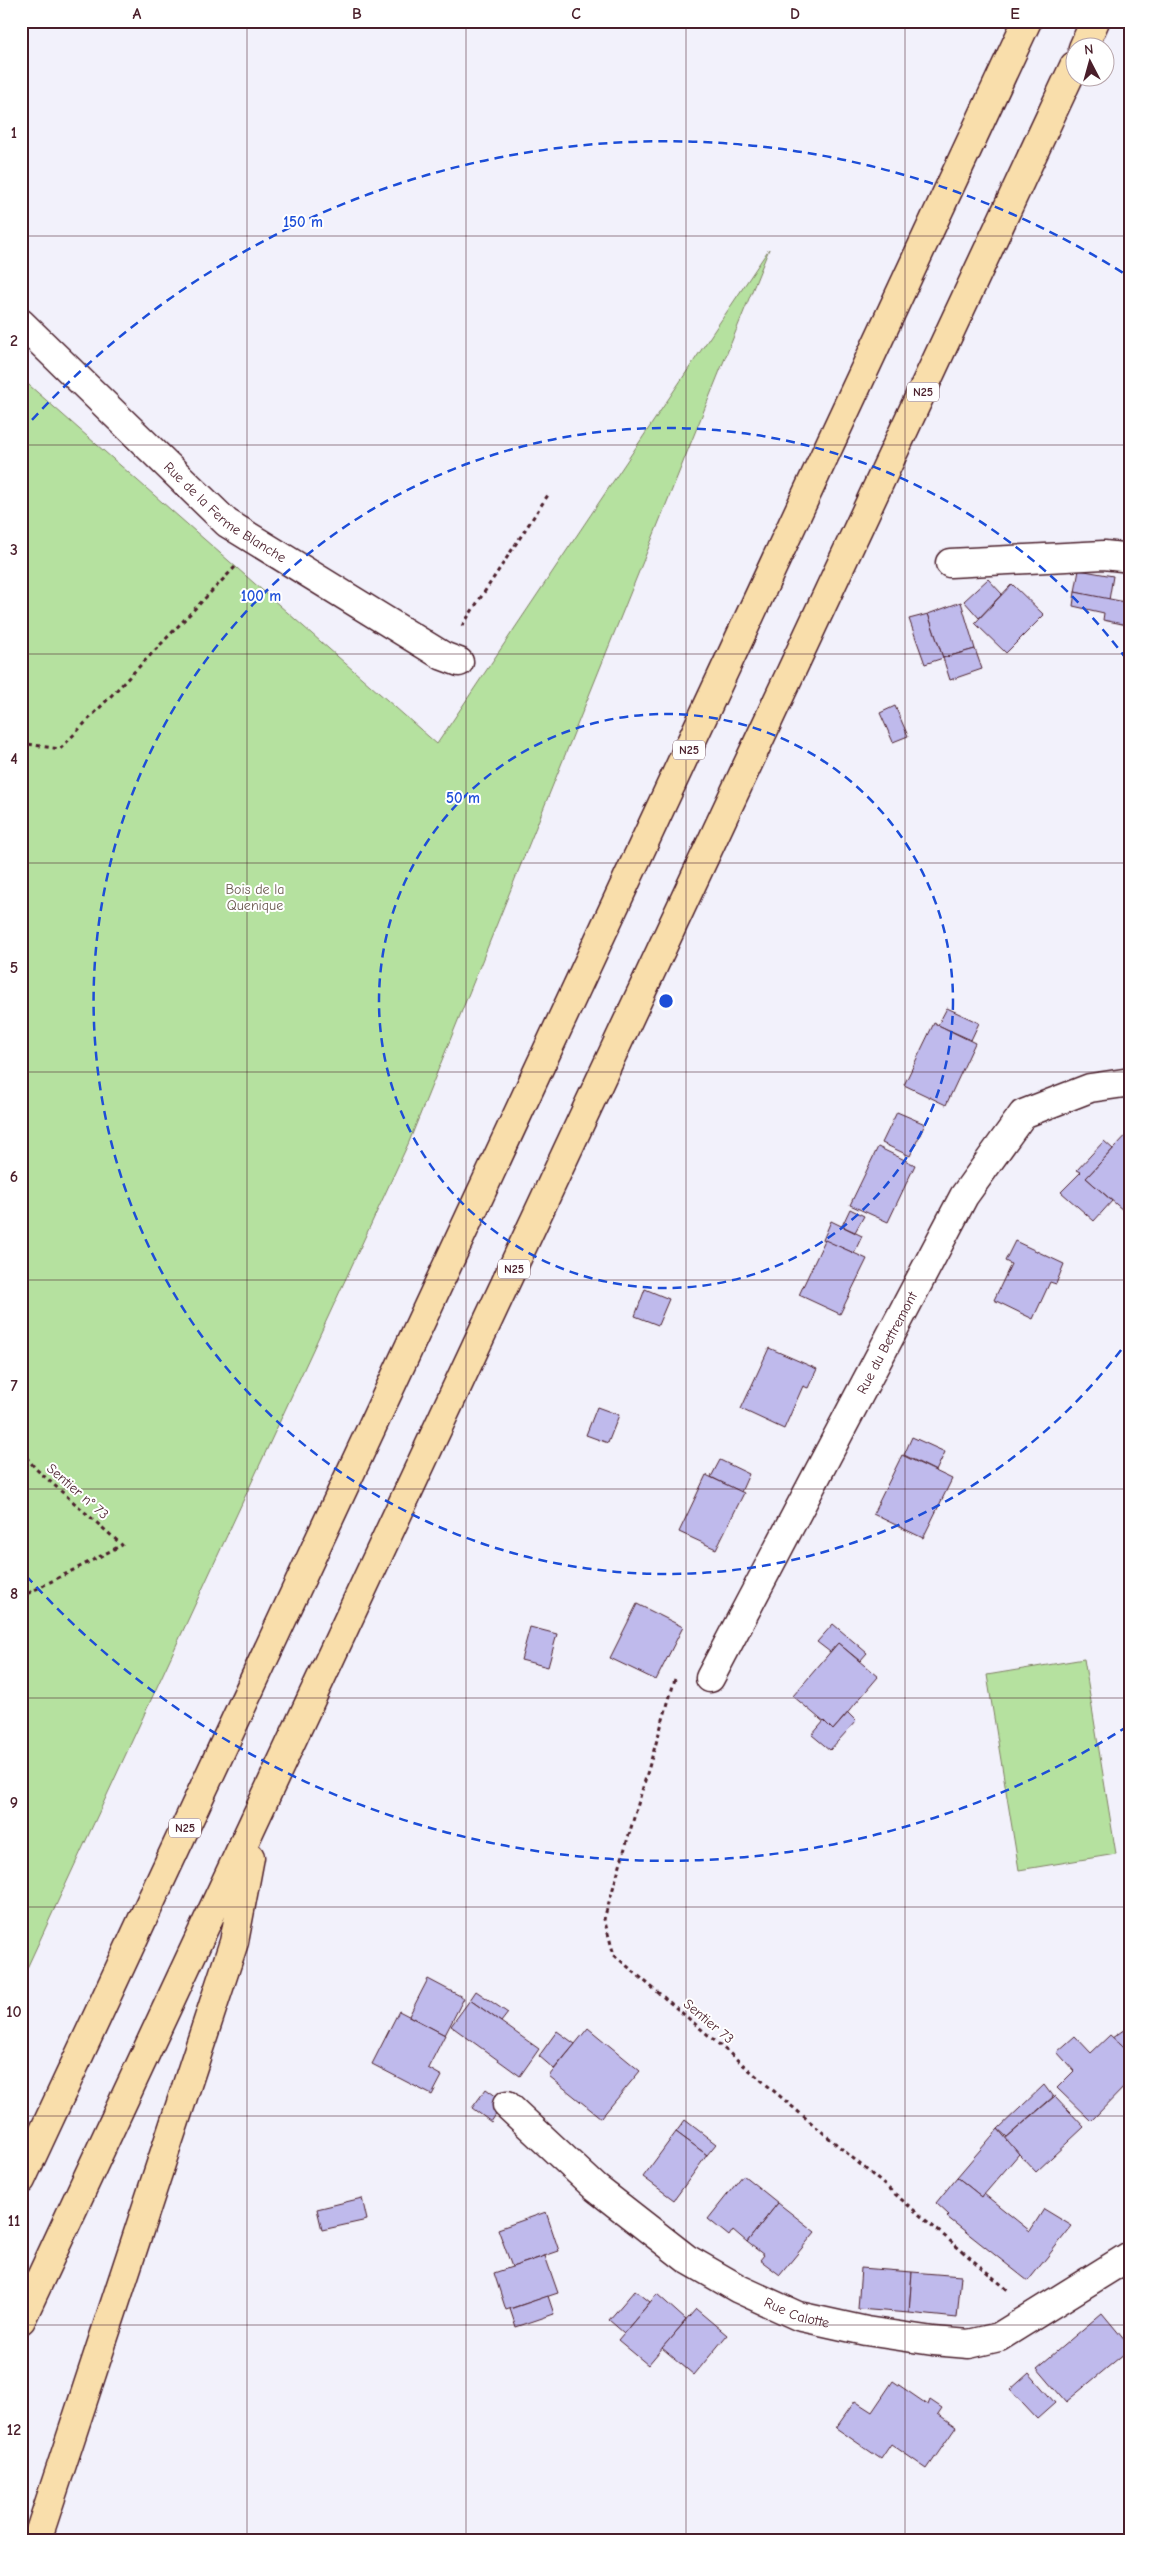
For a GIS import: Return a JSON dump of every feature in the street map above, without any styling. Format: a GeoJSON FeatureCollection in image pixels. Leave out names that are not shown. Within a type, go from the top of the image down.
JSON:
{"type":"FeatureCollection","features":[{"type":"Feature","properties":{"kind":"highway","name":"N25"},"geometry":{"type":"LineString","coordinates":[[21,2180],[1027,21]]}},
{"type":"Feature","properties":{"kind":"highway"},"geometry":{"type":"LineString","coordinates":[[1087,38],[1095,21]]}},
{"type":"Feature","properties":{"kind":"highway","name":"N25"},"geometry":{"type":"LineString","coordinates":[[21,2320],[258,1818],[1064,87]]}},
{"type":"Feature","properties":{"kind":"highway"},"geometry":{"type":"LineString","coordinates":[[37,2540],[234,1942],[258,1818]]}},
{"type":"Feature","properties":{"kind":"street","name":"Rue de la Ferme Blanche"},"geometry":{"type":"LineString","coordinates":[[21,323],[227,523],[258,544],[451,659]]}},
{"type":"Feature","properties":{"kind":"street"},"geometry":{"type":"LineString","coordinates":[[950,562],[1104,555],[1131,558]]}},
{"type":"Feature","properties":{"kind":"street","name":"Rue du Bettremont"},"geometry":{"type":"LineString","coordinates":[[710,1678],[964,1196],[1023,1114],[1090,1088],[1131,1082]]}},
{"type":"Feature","properties":{"kind":"street","name":"Rue Calotte"},"geometry":{"type":"LineString","coordinates":[[507,2105],[596,2188],[687,2259],[739,2289],[798,2316],[866,2331],[933,2341],[969,2344],[1000,2337],[1131,2255]]}},
{"type":"Feature","properties":{"kind":"path"},"geometry":{"type":"LineString","coordinates":[[451,659],[548,495]]}},
{"type":"Feature","properties":{"kind":"path"},"geometry":{"type":"LineString","coordinates":[[21,744],[60,749],[258,544]]}},
{"type":"Feature","properties":{"kind":"path","name":"Sentier n° 73"},"geometry":{"type":"LineString","coordinates":[[21,1451],[36,1469],[122,1545],[21,1597]]}},
{"type":"Feature","properties":{"kind":"path","name":"Sentier 73"},"geometry":{"type":"LineString","coordinates":[[710,1678],[676,1675],[604,1919],[614,1955],[1037,2314]]}},
{"type":"Feature","properties":{"kind":"green space","name":"Bois de la Quenique"},"geometry":{"type":"Polygon","coordinates":[[[769,249],[409,1142],[21,1981],[21,378],[437,744],[769,249]]]}},
{"type":"Feature","properties":{"kind":"green space"},"geometry":{"type":"Polygon","coordinates":[[[1084,1659],[1116,1854],[1019,1870],[987,1675],[1084,1659]]]}},
{"type":"Feature","properties":{"kind":"building"},"geometry":{"type":"Polygon","coordinates":[[[1079,570],[1113,576],[1109,600],[1075,592],[1079,570]]]}},
{"type":"Feature","properties":{"kind":"building"},"geometry":{"type":"Polygon","coordinates":[[[988,579],[1002,594],[979,618],[964,601],[988,579]]]}},
{"type":"Feature","properties":{"kind":"building"},"geometry":{"type":"Polygon","coordinates":[[[1012,584],[1044,615],[1006,653],[975,623],[1012,584]]]}},
{"type":"Feature","properties":{"kind":"building"},"geometry":{"type":"Polygon","coordinates":[[[1075,592],[1130,603],[1127,625],[1103,620],[1104,613],[1073,606],[1075,592]]]}},
{"type":"Feature","properties":{"kind":"building"},"geometry":{"type":"Polygon","coordinates":[[[961,602],[975,649],[943,658],[928,614],[961,602]]]}},
{"type":"Feature","properties":{"kind":"building"},"geometry":{"type":"Polygon","coordinates":[[[928,614],[943,658],[925,664],[909,619],[928,614]]]}},
{"type":"Feature","properties":{"kind":"building"},"geometry":{"type":"Polygon","coordinates":[[[975,649],[982,669],[950,680],[943,658],[975,649]]]}},
{"type":"Feature","properties":{"kind":"building"},"geometry":{"type":"Polygon","coordinates":[[[895,706],[908,736],[893,742],[880,713],[895,706]]]}},
{"type":"Feature","properties":{"kind":"building"},"geometry":{"type":"Polygon","coordinates":[[[947,1008],[979,1023],[971,1040],[938,1025],[947,1008]]]}},
{"type":"Feature","properties":{"kind":"building"},"geometry":{"type":"Polygon","coordinates":[[[934,1023],[975,1043],[946,1105],[904,1085],[934,1023]]]}},
{"type":"Feature","properties":{"kind":"building"},"geometry":{"type":"Polygon","coordinates":[[[897,1112],[925,1124],[910,1156],[882,1143],[897,1112]]]}},
{"type":"Feature","properties":{"kind":"building"},"geometry":{"type":"Polygon","coordinates":[[[1131,1130],[1131,1204],[1124,1211],[1086,1178],[1131,1130]]]}},
{"type":"Feature","properties":{"kind":"building"},"geometry":{"type":"Polygon","coordinates":[[[1104,1141],[1113,1149],[1086,1178],[1112,1201],[1094,1221],[1061,1192],[1081,1172],[1077,1170],[1104,1141]]]}},
{"type":"Feature","properties":{"kind":"building"},"geometry":{"type":"Polygon","coordinates":[[[878,1147],[915,1165],[888,1222],[850,1205],[878,1147]]]}},
{"type":"Feature","properties":{"kind":"building"},"geometry":{"type":"Polygon","coordinates":[[[850,1209],[864,1216],[855,1232],[842,1226],[850,1209]]]}},
{"type":"Feature","properties":{"kind":"building"},"geometry":{"type":"Polygon","coordinates":[[[831,1221],[862,1236],[854,1253],[823,1240],[831,1221]]]}},
{"type":"Feature","properties":{"kind":"building"},"geometry":{"type":"Polygon","coordinates":[[[825,1240],[867,1259],[840,1314],[799,1295],[825,1240]]]}},
{"type":"Feature","properties":{"kind":"building"},"geometry":{"type":"Polygon","coordinates":[[[1015,1241],[1064,1264],[1056,1284],[1050,1282],[1033,1319],[994,1300],[1011,1264],[1005,1261],[1015,1241]]]}},
{"type":"Feature","properties":{"kind":"building"},"geometry":{"type":"Polygon","coordinates":[[[645,1289],[669,1299],[658,1325],[635,1316],[645,1289]]]}},
{"type":"Feature","properties":{"kind":"building"},"geometry":{"type":"Polygon","coordinates":[[[769,1348],[817,1369],[808,1388],[803,1386],[784,1429],[741,1409],[769,1348]]]}},
{"type":"Feature","properties":{"kind":"building"},"geometry":{"type":"Polygon","coordinates":[[[597,1407],[619,1415],[608,1443],[586,1435],[597,1407]]]}},
{"type":"Feature","properties":{"kind":"building"},"geometry":{"type":"Polygon","coordinates":[[[912,1437],[945,1452],[936,1471],[904,1455],[912,1437]]]}},
{"type":"Feature","properties":{"kind":"building"},"geometry":{"type":"Polygon","coordinates":[[[902,1455],[952,1479],[923,1538],[873,1514],[902,1455]]]}},
{"type":"Feature","properties":{"kind":"building"},"geometry":{"type":"Polygon","coordinates":[[[720,1460],[749,1474],[741,1492],[711,1477],[720,1460]]]}},
{"type":"Feature","properties":{"kind":"building"},"geometry":{"type":"Polygon","coordinates":[[[706,1475],[744,1493],[716,1549],[679,1532],[706,1475]]]}},
{"type":"Feature","properties":{"kind":"building"},"geometry":{"type":"Polygon","coordinates":[[[637,1604],[683,1627],[656,1680],[610,1658],[637,1604]]]}},
{"type":"Feature","properties":{"kind":"building"},"geometry":{"type":"Polygon","coordinates":[[[833,1624],[867,1653],[860,1661],[838,1643],[830,1652],[817,1642],[833,1624]]]}},
{"type":"Feature","properties":{"kind":"building"},"geometry":{"type":"Polygon","coordinates":[[[530,1627],[557,1634],[548,1667],[521,1660],[530,1627]]]}},
{"type":"Feature","properties":{"kind":"building"},"geometry":{"type":"Polygon","coordinates":[[[838,1643],[878,1677],[833,1730],[793,1696],[838,1643]]]}},
{"type":"Feature","properties":{"kind":"building"},"geometry":{"type":"Polygon","coordinates":[[[848,1713],[856,1721],[830,1750],[812,1735],[824,1721],[833,1730],[848,1713]]]}},
{"type":"Feature","properties":{"kind":"building"},"geometry":{"type":"Polygon","coordinates":[[[428,1979],[464,1998],[445,2035],[409,2016],[428,1979]]]}},
{"type":"Feature","properties":{"kind":"building"},"geometry":{"type":"Polygon","coordinates":[[[476,1991],[508,2013],[501,2022],[470,2000],[476,1991]]]}},
{"type":"Feature","properties":{"kind":"building"},"geometry":{"type":"Polygon","coordinates":[[[470,2000],[539,2049],[520,2076],[451,2026],[470,2000]]]}},
{"type":"Feature","properties":{"kind":"building"},"geometry":{"type":"Polygon","coordinates":[[[399,2011],[445,2035],[428,2068],[442,2076],[432,2095],[372,2064],[399,2011]]]}},
{"type":"Feature","properties":{"kind":"building"},"geometry":{"type":"Polygon","coordinates":[[[1131,2025],[1131,2054],[1112,2038],[1131,2025]]]}},
{"type":"Feature","properties":{"kind":"building"},"geometry":{"type":"Polygon","coordinates":[[[588,2028],[640,2071],[601,2118],[549,2076],[588,2028]]]}},
{"type":"Feature","properties":{"kind":"building"},"geometry":{"type":"Polygon","coordinates":[[[557,2031],[575,2044],[554,2069],[539,2056],[557,2031]]]}},
{"type":"Feature","properties":{"kind":"building"},"geometry":{"type":"Polygon","coordinates":[[[1110,2035],[1131,2054],[1131,2080],[1091,2121],[1057,2088],[1074,2071],[1057,2052],[1075,2036],[1091,2053],[1110,2035]]]}},
{"type":"Feature","properties":{"kind":"building"},"geometry":{"type":"Polygon","coordinates":[[[1044,2085],[1053,2097],[1007,2137],[998,2129],[1044,2085]]]}},
{"type":"Feature","properties":{"kind":"building"},"geometry":{"type":"Polygon","coordinates":[[[486,2089],[504,2102],[491,2122],[472,2108],[486,2089]]]}},
{"type":"Feature","properties":{"kind":"building"},"geometry":{"type":"Polygon","coordinates":[[[1055,2096],[1084,2127],[1036,2172],[1005,2139],[1055,2096]]]}},
{"type":"Feature","properties":{"kind":"building"},"geometry":{"type":"Polygon","coordinates":[[[685,2120],[716,2144],[707,2155],[676,2132],[685,2120]]]}},
{"type":"Feature","properties":{"kind":"building"},"geometry":{"type":"Polygon","coordinates":[[[998,2129],[1019,2154],[982,2197],[957,2177],[998,2129]]]}},
{"type":"Feature","properties":{"kind":"building"},"geometry":{"type":"Polygon","coordinates":[[[676,2132],[707,2155],[674,2200],[643,2177],[676,2132]]]}},
{"type":"Feature","properties":{"kind":"building"},"geometry":{"type":"Polygon","coordinates":[[[743,2175],[778,2203],[747,2242],[733,2230],[729,2236],[708,2219],[743,2175]]]}},
{"type":"Feature","properties":{"kind":"building"},"geometry":{"type":"Polygon","coordinates":[[[957,2177],[982,2197],[984,2194],[1030,2231],[1044,2209],[1072,2226],[1028,2281],[947,2217],[949,2215],[936,2203],[957,2177]]]}},
{"type":"Feature","properties":{"kind":"building"},"geometry":{"type":"Polygon","coordinates":[[[362,2198],[367,2220],[322,2230],[317,2209],[362,2198]]]}},
{"type":"Feature","properties":{"kind":"building"},"geometry":{"type":"Polygon","coordinates":[[[778,2203],[815,2232],[780,2275],[760,2260],[764,2255],[747,2242],[778,2203]]]}},
{"type":"Feature","properties":{"kind":"building"},"geometry":{"type":"Polygon","coordinates":[[[546,2212],[559,2251],[512,2267],[498,2229],[546,2212]]]}},
{"type":"Feature","properties":{"kind":"building"},"geometry":{"type":"Polygon","coordinates":[[[545,2256],[558,2293],[506,2310],[494,2273],[545,2256]]]}},
{"type":"Feature","properties":{"kind":"building"},"geometry":{"type":"Polygon","coordinates":[[[861,2268],[912,2272],[909,2313],[858,2309],[861,2268]]]}},
{"type":"Feature","properties":{"kind":"building"},"geometry":{"type":"Polygon","coordinates":[[[912,2272],[961,2276],[957,2318],[909,2313],[912,2272]]]}},
{"type":"Feature","properties":{"kind":"building"},"geometry":{"type":"Polygon","coordinates":[[[635,2290],[650,2302],[624,2333],[609,2320],[635,2290]]]}},
{"type":"Feature","properties":{"kind":"building"},"geometry":{"type":"Polygon","coordinates":[[[657,2294],[686,2320],[648,2365],[618,2340],[657,2294]]]}},
{"type":"Feature","properties":{"kind":"building"},"geometry":{"type":"Polygon","coordinates":[[[548,2296],[554,2314],[516,2327],[510,2309],[548,2296]]]}},
{"type":"Feature","properties":{"kind":"building"},"geometry":{"type":"Polygon","coordinates":[[[696,2309],[727,2335],[694,2375],[662,2348],[696,2309]]]}},
{"type":"Feature","properties":{"kind":"building"},"geometry":{"type":"Polygon","coordinates":[[[1102,2313],[1131,2348],[1066,2402],[1037,2368],[1102,2313]]]}},
{"type":"Feature","properties":{"kind":"building"},"geometry":{"type":"Polygon","coordinates":[[[1029,2373],[1055,2403],[1037,2419],[1010,2390],[1029,2373]]]}},
{"type":"Feature","properties":{"kind":"building"},"geometry":{"type":"Polygon","coordinates":[[[893,2381],[928,2405],[930,2400],[942,2408],[938,2414],[956,2427],[927,2469],[891,2444],[881,2459],[836,2428],[855,2401],[872,2412],[893,2381]]]}}]}
